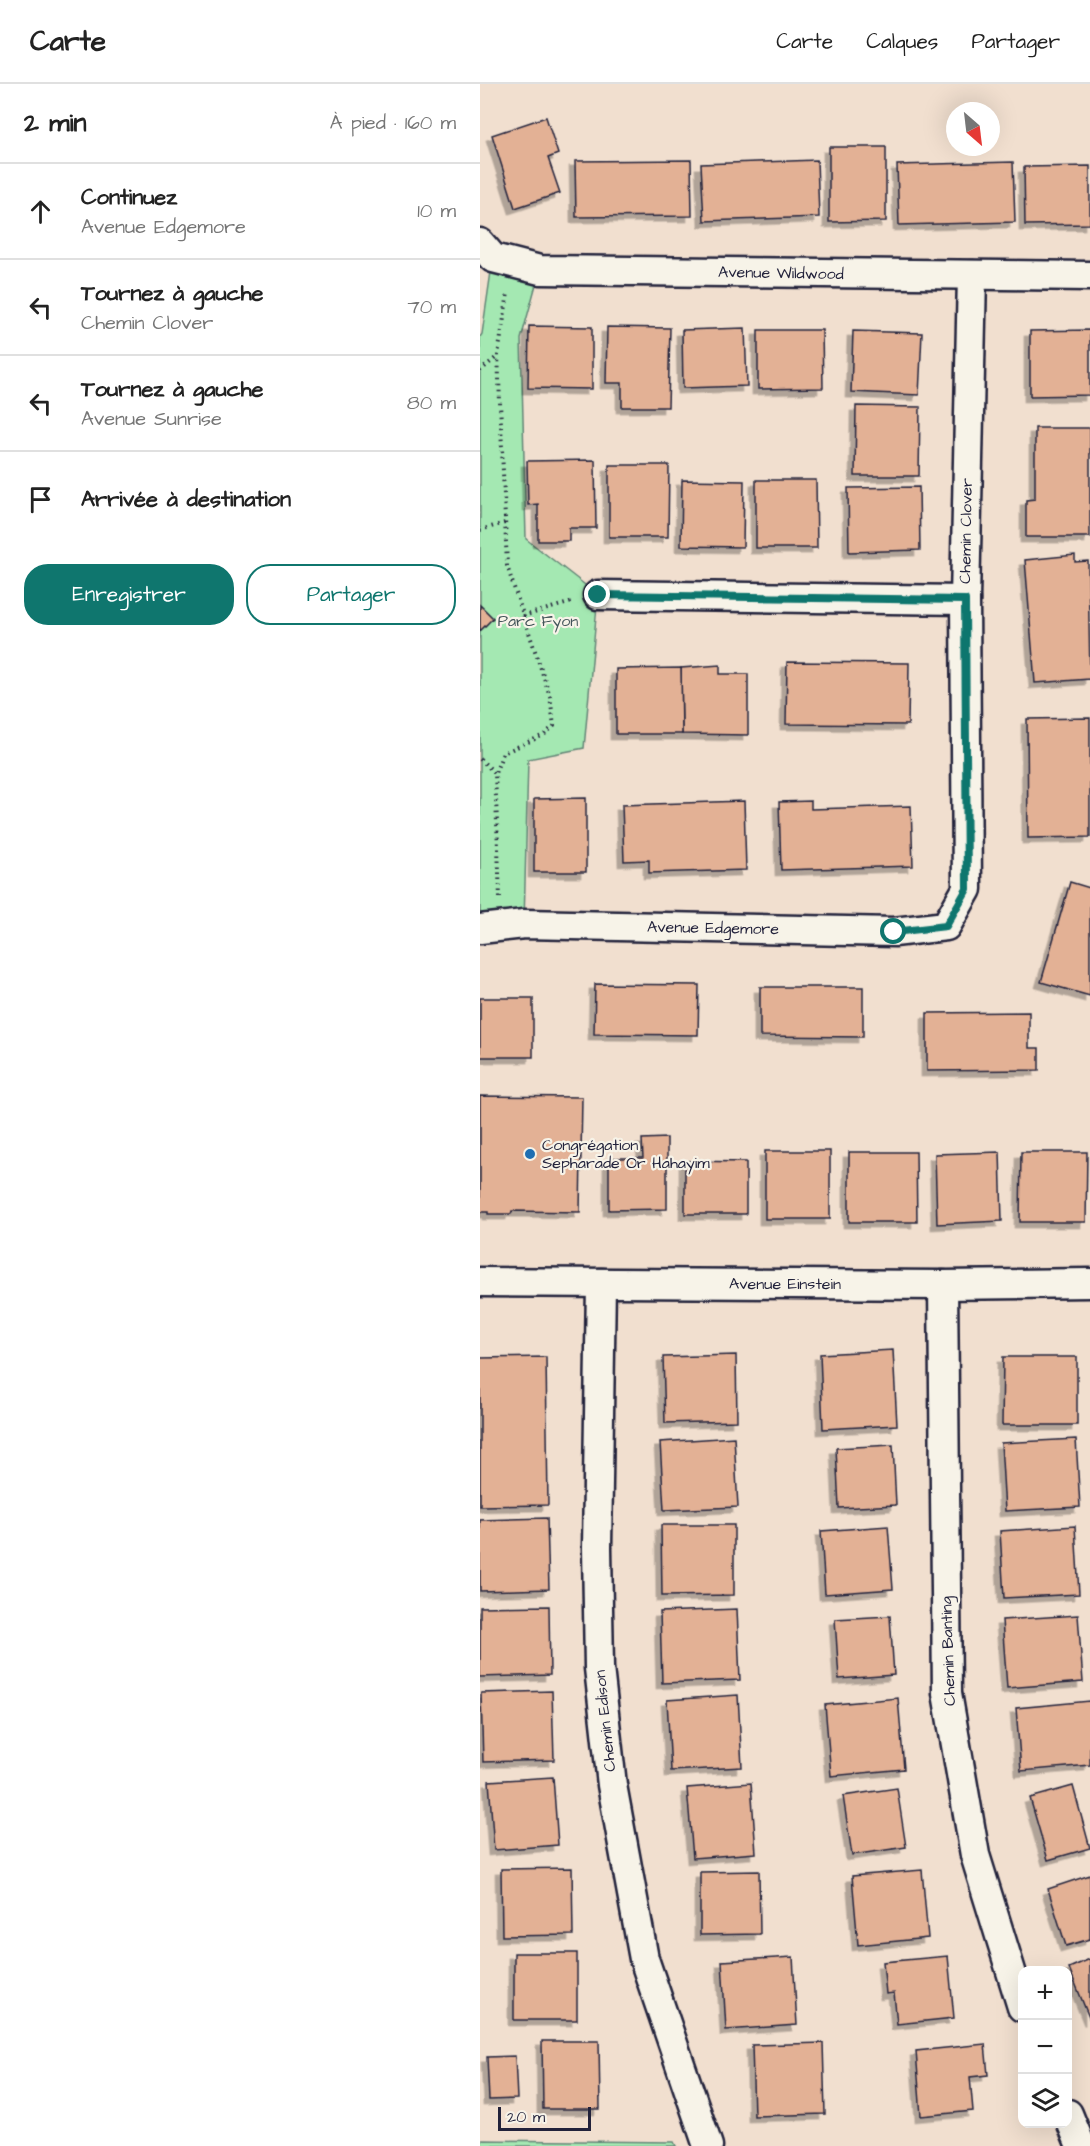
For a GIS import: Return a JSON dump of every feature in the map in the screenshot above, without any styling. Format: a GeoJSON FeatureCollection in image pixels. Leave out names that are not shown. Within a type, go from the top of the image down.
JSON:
{"type":"FeatureCollection","features":[{"type":"Feature","properties":{"kind":"street","name":"Avenue Wildwood"},"geometry":{"type":"LineString","coordinates":[[480,243],[493,258],[540,270],[1090,276]]}},
{"type":"Feature","properties":{"kind":"street","name":"Chemin Clover"},"geometry":{"type":"LineString","coordinates":[[946,926],[967,889],[965,600],[972,275]]}},
{"type":"Feature","properties":{"kind":"street"},"geometry":{"type":"LineString","coordinates":[[598,595],[965,600]]}},
{"type":"Feature","properties":{"kind":"street","name":"Avenue Edgemore"},"geometry":{"type":"LineString","coordinates":[[490,928],[524,924],[894,932],[946,926]]}},
{"type":"Feature","properties":{"kind":"street","name":"Avenue Einstein"},"geometry":{"type":"LineString","coordinates":[[480,1282],[943,1285],[1090,1283]]}},
{"type":"Feature","properties":{"kind":"street","name":"Chemin Edison"},"geometry":{"type":"LineString","coordinates":[[601,1283],[597,1548],[599,1668],[612,1785],[644,1959],[708,2146]]}},
{"type":"Feature","properties":{"kind":"street","name":"Chemin Banting"},"geometry":{"type":"LineString","coordinates":[[943,1285],[947,1693],[975,1855],[1018,1991]]}},
{"type":"Feature","properties":{"kind":"street"},"geometry":{"type":"LineString","coordinates":[[1072,2124],[1081,2146]]}},
{"type":"Feature","properties":{"kind":"path"},"geometry":{"type":"LineString","coordinates":[[490,928],[495,773],[503,753],[544,735],[554,726],[550,696],[507,566],[498,355],[513,263]]}},
{"type":"Feature","properties":{"kind":"path"},"geometry":{"type":"LineString","coordinates":[[480,371],[498,355]]}},
{"type":"Feature","properties":{"kind":"path"},"geometry":{"type":"LineString","coordinates":[[480,530],[505,523]]}},
{"type":"Feature","properties":{"kind":"path"},"geometry":{"type":"LineString","coordinates":[[523,616],[598,595]]}},
{"type":"Feature","properties":{"kind":"path"},"geometry":{"type":"LineString","coordinates":[[480,759],[495,773]]}},
{"type":"Feature","properties":{"kind":"green space","name":"Parc Fyon"},"geometry":{"type":"Polygon","coordinates":[[[493,258],[540,270],[521,339],[526,539],[598,595],[584,748],[528,759],[524,924],[480,929],[480,337],[493,258]]]}},
{"type":"Feature","properties":{"kind":"green space"},"geometry":{"type":"Polygon","coordinates":[[[480,2140],[674,2142],[676,2146],[480,2146],[480,2140]]]}},
{"type":"Feature","properties":{"kind":"building"},"geometry":{"type":"Polygon","coordinates":[[[546,117],[558,154],[548,158],[560,193],[515,208],[492,135],[546,117]]]}},
{"type":"Feature","properties":{"kind":"building"},"geometry":{"type":"Polygon","coordinates":[[[829,147],[886,147],[886,221],[829,222],[829,147]]]}},
{"type":"Feature","properties":{"kind":"building"},"geometry":{"type":"Polygon","coordinates":[[[691,160],[692,216],[576,217],[575,161],[691,160]]]}},
{"type":"Feature","properties":{"kind":"building"},"geometry":{"type":"Polygon","coordinates":[[[817,160],[819,217],[704,221],[701,164],[817,160]]]}},
{"type":"Feature","properties":{"kind":"building"},"geometry":{"type":"Polygon","coordinates":[[[1013,162],[1015,222],[899,225],[897,165],[1013,162]]]}},
{"type":"Feature","properties":{"kind":"building"},"geometry":{"type":"Polygon","coordinates":[[[1090,166],[1090,224],[1025,225],[1024,167],[1090,166]]]}},
{"type":"Feature","properties":{"kind":"building"},"geometry":{"type":"Polygon","coordinates":[[[529,326],[592,327],[592,389],[528,388],[529,326]]]}},
{"type":"Feature","properties":{"kind":"building"},"geometry":{"type":"Polygon","coordinates":[[[607,327],[670,328],[668,407],[622,407],[622,383],[606,383],[607,327]]]}},
{"type":"Feature","properties":{"kind":"building"},"geometry":{"type":"Polygon","coordinates":[[[745,328],[747,386],[683,388],[682,330],[745,328]]]}},
{"type":"Feature","properties":{"kind":"building"},"geometry":{"type":"Polygon","coordinates":[[[758,330],[822,330],[823,388],[758,389],[758,330]]]}},
{"type":"Feature","properties":{"kind":"building"},"geometry":{"type":"Polygon","coordinates":[[[1090,330],[1090,395],[1030,396],[1030,331],[1090,330]]]}},
{"type":"Feature","properties":{"kind":"building"},"geometry":{"type":"Polygon","coordinates":[[[853,331],[922,333],[919,395],[851,392],[853,331]]]}},
{"type":"Feature","properties":{"kind":"building"},"geometry":{"type":"Polygon","coordinates":[[[856,406],[920,407],[919,476],[855,476],[856,406]]]}},
{"type":"Feature","properties":{"kind":"building"},"geometry":{"type":"Polygon","coordinates":[[[1035,428],[1090,428],[1090,537],[1026,537],[1026,500],[1035,499],[1035,428]]]}},
{"type":"Feature","properties":{"kind":"building"},"geometry":{"type":"Polygon","coordinates":[[[595,460],[596,528],[569,528],[569,541],[538,541],[538,504],[528,505],[527,461],[595,460]]]}},
{"type":"Feature","properties":{"kind":"building"},"geometry":{"type":"Polygon","coordinates":[[[609,465],[669,465],[668,537],[609,537],[609,465]]]}},
{"type":"Feature","properties":{"kind":"building"},"geometry":{"type":"Polygon","coordinates":[[[682,480],[744,481],[743,547],[681,546],[682,480]]]}},
{"type":"Feature","properties":{"kind":"building"},"geometry":{"type":"Polygon","coordinates":[[[756,480],[816,480],[817,548],[756,548],[756,480]]]}},
{"type":"Feature","properties":{"kind":"building"},"geometry":{"type":"Polygon","coordinates":[[[919,487],[920,550],[849,552],[848,488],[919,487]]]}},
{"type":"Feature","properties":{"kind":"building"},"geometry":{"type":"Polygon","coordinates":[[[1075,555],[1075,562],[1088,561],[1090,679],[1035,683],[1025,560],[1075,555]]]}},
{"type":"Feature","properties":{"kind":"building"},"geometry":{"type":"Polygon","coordinates":[[[480,605],[493,618],[480,631],[480,605]]]}},
{"type":"Feature","properties":{"kind":"building"},"geometry":{"type":"Polygon","coordinates":[[[787,662],[909,663],[908,725],[786,724],[787,662]]]}},
{"type":"Feature","properties":{"kind":"building"},"geometry":{"type":"Polygon","coordinates":[[[720,665],[720,674],[748,674],[748,735],[682,734],[681,668],[720,665]]]}},
{"type":"Feature","properties":{"kind":"building"},"geometry":{"type":"Polygon","coordinates":[[[681,668],[682,734],[616,734],[616,669],[681,668]]]}},
{"type":"Feature","properties":{"kind":"building"},"geometry":{"type":"Polygon","coordinates":[[[1090,718],[1090,837],[1028,838],[1027,719],[1090,718]]]}},
{"type":"Feature","properties":{"kind":"building"},"geometry":{"type":"Polygon","coordinates":[[[586,798],[586,872],[534,872],[534,799],[586,798]]]}},
{"type":"Feature","properties":{"kind":"building"},"geometry":{"type":"Polygon","coordinates":[[[744,801],[746,870],[649,873],[649,860],[624,861],[622,805],[744,801]]]}},
{"type":"Feature","properties":{"kind":"building"},"geometry":{"type":"Polygon","coordinates":[[[811,801],[811,809],[911,806],[913,866],[781,870],[779,802],[811,801]]]}},
{"type":"Feature","properties":{"kind":"building"},"geometry":{"type":"Polygon","coordinates":[[[1070,882],[1090,888],[1090,996],[1041,982],[1070,882]]]}},
{"type":"Feature","properties":{"kind":"building"},"geometry":{"type":"Polygon","coordinates":[[[595,984],[699,985],[698,1035],[594,1034],[595,984]]]}},
{"type":"Feature","properties":{"kind":"building"},"geometry":{"type":"Polygon","coordinates":[[[760,987],[863,987],[863,1037],[760,1036],[760,987]]]}},
{"type":"Feature","properties":{"kind":"building"},"geometry":{"type":"Polygon","coordinates":[[[480,998],[533,998],[533,1057],[480,1057],[480,998]]]}},
{"type":"Feature","properties":{"kind":"building"},"geometry":{"type":"Polygon","coordinates":[[[1029,1012],[1029,1048],[1039,1048],[1039,1070],[927,1071],[927,1013],[1029,1012]]]}},
{"type":"Feature","properties":{"kind":"building","name":"Congrégation Sepharade Or Hahayim"},"geometry":{"type":"Polygon","coordinates":[[[480,1096],[582,1097],[580,1212],[512,1211],[511,1214],[488,1214],[488,1212],[480,1212],[480,1096]]]}},
{"type":"Feature","properties":{"kind":"building"},"geometry":{"type":"Polygon","coordinates":[[[667,1138],[667,1209],[609,1210],[609,1158],[643,1158],[642,1139],[667,1138]]]}},
{"type":"Feature","properties":{"kind":"building"},"geometry":{"type":"Polygon","coordinates":[[[765,1151],[830,1151],[830,1219],[765,1219],[765,1151]]]}},
{"type":"Feature","properties":{"kind":"building"},"geometry":{"type":"Polygon","coordinates":[[[849,1152],[916,1152],[917,1222],[849,1222],[849,1152]]]}},
{"type":"Feature","properties":{"kind":"building"},"geometry":{"type":"Polygon","coordinates":[[[1000,1152],[1002,1221],[937,1224],[935,1154],[1000,1152]]]}},
{"type":"Feature","properties":{"kind":"building"},"geometry":{"type":"Polygon","coordinates":[[[1021,1152],[1087,1152],[1086,1222],[1020,1222],[1021,1152]]]}},
{"type":"Feature","properties":{"kind":"building"},"geometry":{"type":"Polygon","coordinates":[[[685,1161],[746,1162],[746,1214],[685,1214],[685,1161]]]}},
{"type":"Feature","properties":{"kind":"building"},"geometry":{"type":"Polygon","coordinates":[[[893,1350],[897,1425],[823,1429],[820,1354],[893,1350]]]}},
{"type":"Feature","properties":{"kind":"building"},"geometry":{"type":"Polygon","coordinates":[[[736,1355],[737,1421],[665,1423],[663,1357],[736,1355]]]}},
{"type":"Feature","properties":{"kind":"building"},"geometry":{"type":"Polygon","coordinates":[[[546,1357],[548,1505],[480,1506],[480,1358],[546,1357]]]}},
{"type":"Feature","properties":{"kind":"building"},"geometry":{"type":"Polygon","coordinates":[[[1003,1357],[1077,1357],[1077,1425],[1002,1425],[1003,1357]]]}},
{"type":"Feature","properties":{"kind":"building"},"geometry":{"type":"Polygon","coordinates":[[[734,1437],[738,1507],[664,1510],[660,1442],[734,1437]]]}},
{"type":"Feature","properties":{"kind":"building"},"geometry":{"type":"Polygon","coordinates":[[[1076,1439],[1080,1507],[1005,1511],[1001,1443],[1076,1439]]]}},
{"type":"Feature","properties":{"kind":"building"},"geometry":{"type":"Polygon","coordinates":[[[893,1445],[896,1505],[839,1508],[836,1448],[893,1445]]]}},
{"type":"Feature","properties":{"kind":"building"},"geometry":{"type":"Polygon","coordinates":[[[547,1518],[549,1589],[480,1591],[480,1520],[547,1518]]]}},
{"type":"Feature","properties":{"kind":"building"},"geometry":{"type":"Polygon","coordinates":[[[661,1525],[734,1525],[734,1595],[662,1596],[661,1525]]]}},
{"type":"Feature","properties":{"kind":"building"},"geometry":{"type":"Polygon","coordinates":[[[888,1526],[893,1589],[825,1594],[821,1531],[888,1526]]]}},
{"type":"Feature","properties":{"kind":"building"},"geometry":{"type":"Polygon","coordinates":[[[1075,1526],[1079,1594],[1004,1598],[1000,1531],[1075,1526]]]}},
{"type":"Feature","properties":{"kind":"building"},"geometry":{"type":"Polygon","coordinates":[[[549,1606],[550,1675],[480,1677],[480,1607],[549,1606]]]}},
{"type":"Feature","properties":{"kind":"building"},"geometry":{"type":"Polygon","coordinates":[[[737,1609],[740,1680],[662,1683],[660,1612],[737,1609]]]}},
{"type":"Feature","properties":{"kind":"building"},"geometry":{"type":"Polygon","coordinates":[[[1078,1615],[1083,1682],[1007,1688],[1002,1620],[1078,1615]]]}},
{"type":"Feature","properties":{"kind":"building"},"geometry":{"type":"Polygon","coordinates":[[[890,1616],[894,1675],[839,1679],[835,1619],[890,1616]]]}},
{"type":"Feature","properties":{"kind":"building"},"geometry":{"type":"Polygon","coordinates":[[[552,1691],[554,1760],[483,1762],[481,1693],[552,1691]]]}},
{"type":"Feature","properties":{"kind":"building"},"geometry":{"type":"Polygon","coordinates":[[[738,1695],[742,1767],[671,1771],[667,1700],[738,1695]]]}},
{"type":"Feature","properties":{"kind":"building"},"geometry":{"type":"Polygon","coordinates":[[[898,1698],[904,1769],[831,1776],[825,1705],[898,1698]]]}},
{"type":"Feature","properties":{"kind":"building"},"geometry":{"type":"Polygon","coordinates":[[[1090,1701],[1090,1765],[1021,1771],[1016,1708],[1090,1701]]]}},
{"type":"Feature","properties":{"kind":"building"},"geometry":{"type":"Polygon","coordinates":[[[553,1777],[558,1845],[494,1850],[489,1781],[553,1777]]]}},
{"type":"Feature","properties":{"kind":"building"},"geometry":{"type":"Polygon","coordinates":[[[751,1783],[756,1853],[693,1858],[687,1788],[751,1783]]]}},
{"type":"Feature","properties":{"kind":"building"},"geometry":{"type":"Polygon","coordinates":[[[1073,1786],[1090,1848],[1048,1860],[1030,1798],[1073,1786]]]}},
{"type":"Feature","properties":{"kind":"building"},"geometry":{"type":"Polygon","coordinates":[[[897,1788],[906,1847],[852,1855],[843,1796],[897,1788]]]}},
{"type":"Feature","properties":{"kind":"building"},"geometry":{"type":"Polygon","coordinates":[[[572,1868],[573,1935],[502,1936],[501,1869],[572,1868]]]}},
{"type":"Feature","properties":{"kind":"building"},"geometry":{"type":"Polygon","coordinates":[[[922,1870],[928,1938],[858,1945],[852,1876],[922,1870]]]}},
{"type":"Feature","properties":{"kind":"building"},"geometry":{"type":"Polygon","coordinates":[[[759,1871],[760,1934],[700,1935],[700,1872],[759,1871]]]}},
{"type":"Feature","properties":{"kind":"building"},"geometry":{"type":"Polygon","coordinates":[[[1090,1875],[1090,1939],[1066,1946],[1048,1889],[1090,1875]]]}},
{"type":"Feature","properties":{"kind":"building"},"geometry":{"type":"Polygon","coordinates":[[[514,1953],[577,1953],[577,2020],[514,2020],[514,1953]]]}},
{"type":"Feature","properties":{"kind":"building"},"geometry":{"type":"Polygon","coordinates":[[[948,1956],[954,2018],[897,2024],[894,1993],[886,1994],[883,1962],[948,1956]]]}},
{"type":"Feature","properties":{"kind":"building"},"geometry":{"type":"Polygon","coordinates":[[[793,1957],[797,2025],[726,2030],[722,1961],[793,1957]]]}},
{"type":"Feature","properties":{"kind":"building"},"geometry":{"type":"Polygon","coordinates":[[[1090,1959],[1090,2020],[1072,1975],[1072,1967],[1090,1959]]]}},
{"type":"Feature","properties":{"kind":"building"},"geometry":{"type":"Polygon","coordinates":[[[542,2041],[599,2041],[600,2109],[543,2109],[542,2041]]]}},
{"type":"Feature","properties":{"kind":"building"},"geometry":{"type":"Polygon","coordinates":[[[823,2043],[825,2114],[754,2116],[752,2045],[823,2043]]]}},
{"type":"Feature","properties":{"kind":"building"},"geometry":{"type":"Polygon","coordinates":[[[985,2044],[988,2075],[970,2077],[973,2111],[921,2116],[916,2051],[985,2044]]]}},
{"type":"Feature","properties":{"kind":"building"},"geometry":{"type":"Polygon","coordinates":[[[515,2056],[517,2099],[489,2100],[487,2057],[515,2056]]]}},
{"type":"Feature","properties":{"kind":"place","name":"Congrégation Sepharade Or Hahayim"},"geometry":{"type":"Point","coordinates":[530,1154]}},
{"type":"Feature","properties":{"kind":"route"},"geometry":{"type":"LineString","coordinates":[[598,595],[965,600],[967,889],[946,926],[894,932]]}}]}
